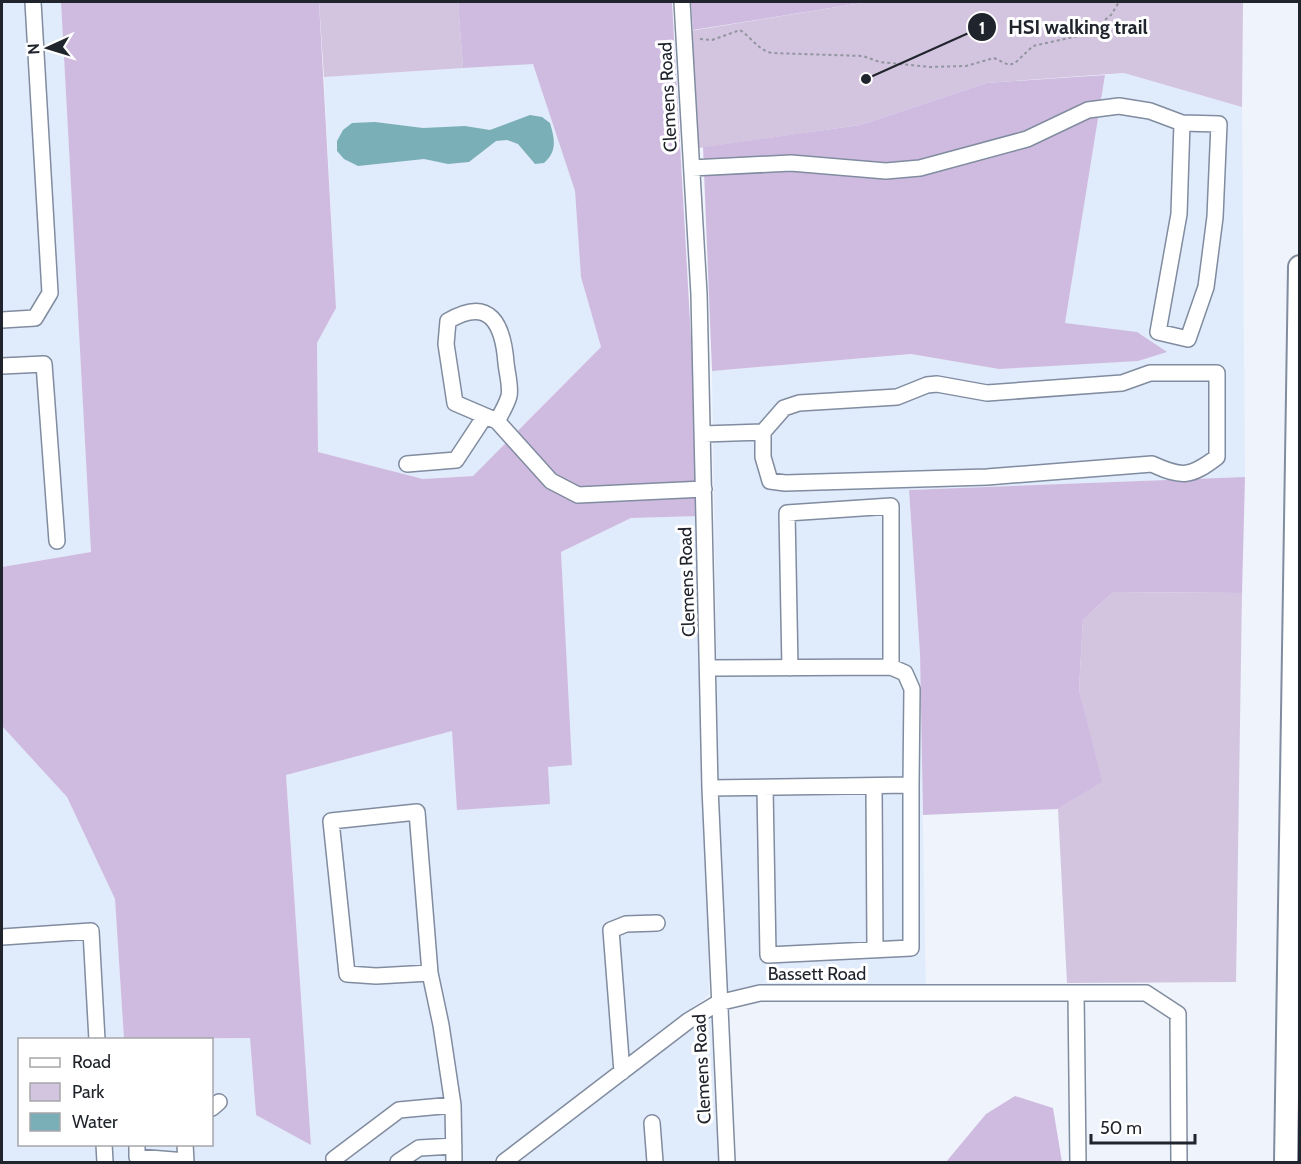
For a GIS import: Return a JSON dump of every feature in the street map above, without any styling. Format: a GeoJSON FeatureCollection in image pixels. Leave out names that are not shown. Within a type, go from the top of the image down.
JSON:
{"type":"FeatureCollection","features":[{"type":"Feature","properties":{"kind":"highway"},"geometry":{"type":"LineString","coordinates":[[1286,1162],[1299,267]]}},
{"type":"Feature","properties":{"kind":"street"},"geometry":{"type":"LineString","coordinates":[[2,320],[35,318],[50,293],[33,2]]}},
{"type":"Feature","properties":{"kind":"street","name":"Clemens Road"},"geometry":{"type":"LineString","coordinates":[[682,2],[692,168],[703,434],[710,788],[727,1162]]}},
{"type":"Feature","properties":{"kind":"street"},"geometry":{"type":"LineString","coordinates":[[692,168],[790,163],[886,171],[920,168],[1027,139],[1088,110],[1119,106],[1150,111],[1182,123],[1220,124],[1215,217],[1206,287],[1188,339],[1158,332],[1179,214],[1182,123]]}},
{"type":"Feature","properties":{"kind":"street"},"geometry":{"type":"LineString","coordinates":[[407,464],[456,460],[491,419],[509,395],[504,337],[498,324],[479,310],[465,311],[448,321],[446,344],[455,404],[491,419],[551,481],[578,495],[704,489]]}},
{"type":"Feature","properties":{"kind":"street"},"geometry":{"type":"LineString","coordinates":[[2,366],[44,364],[57,541]]}},
{"type":"Feature","properties":{"kind":"street"},"geometry":{"type":"LineString","coordinates":[[703,434],[763,432],[784,408],[799,403],[897,397],[927,385],[937,384],[987,393],[1122,383],[1150,373],[1217,373],[1218,457],[1199,471],[1177,475],[1152,464],[987,477],[785,483],[770,481],[763,458],[763,432]]}},
{"type":"Feature","properties":{"kind":"street"},"geometry":{"type":"LineString","coordinates":[[790,668],[787,513],[891,506],[891,668]]}},
{"type":"Feature","properties":{"kind":"street"},"geometry":{"type":"LineString","coordinates":[[709,668],[891,668],[906,673],[912,689],[911,948],[768,955],[765,788]]}},
{"type":"Feature","properties":{"kind":"street"},"geometry":{"type":"LineString","coordinates":[[710,788],[911,785]]}},
{"type":"Feature","properties":{"kind":"street"},"geometry":{"type":"LineString","coordinates":[[874,786],[875,950]]}},
{"type":"Feature","properties":{"kind":"street"},"geometry":{"type":"LineString","coordinates":[[430,973],[376,976],[347,974],[331,821],[417,812],[430,973],[441,1025],[453,1105],[454,1162]]}},
{"type":"Feature","properties":{"kind":"street"},"geometry":{"type":"LineString","coordinates":[[622,1072],[611,930],[626,924],[657,923]]}},
{"type":"Feature","properties":{"kind":"street"},"geometry":{"type":"LineString","coordinates":[[2,937],[91,931],[97,1038]]}},
{"type":"Feature","properties":{"kind":"street","name":"Bassett Road"},"geometry":{"type":"LineString","coordinates":[[504,1162],[683,1025],[718,1003],[760,993],[1146,993],[1178,1014],[1179,1162]]}},
{"type":"Feature","properties":{"kind":"street"},"geometry":{"type":"LineString","coordinates":[[1076,993],[1078,1162]]}},
{"type":"Feature","properties":{"kind":"street"},"geometry":{"type":"LineString","coordinates":[[335,1162],[334,1158],[399,1110],[453,1105]]}},
{"type":"Feature","properties":{"kind":"street"},"geometry":{"type":"LineString","coordinates":[[652,1123],[656,1162]]}},
{"type":"Feature","properties":{"kind":"street"},"geometry":{"type":"LineString","coordinates":[[104,1146],[105,1162]]}},
{"type":"Feature","properties":{"kind":"street"},"geometry":{"type":"LineString","coordinates":[[137,1146],[137,1157],[186,1162],[185,1146]]}},
{"type":"Feature","properties":{"kind":"street"},"geometry":{"type":"LineString","coordinates":[[398,1162],[419,1148],[454,1146]]}},
{"type":"Feature","properties":{"kind":"path"},"geometry":{"type":"LineString","coordinates":[[700,39],[712,40],[740,30],[752,38],[762,51],[772,53],[863,56],[880,62],[930,67],[966,66],[994,58],[1010,65],[1033,46],[1087,34],[1111,15],[1119,2]]}},
{"type":"Feature","properties":{"kind":"shaded area"},"geometry":{"type":"Polygon","coordinates":[[[2,2],[61,2],[91,552],[2,567],[2,2]]]}},
{"type":"Feature","properties":{"kind":"shaded area"},"geometry":{"type":"Polygon","coordinates":[[[61,2],[319,2],[336,308],[317,343],[318,452],[423,479],[473,476],[601,347],[581,277],[575,191],[533,64],[463,68],[458,2],[672,2],[701,516],[631,518],[561,552],[572,765],[548,767],[550,804],[457,810],[452,731],[286,775],[311,1145],[256,1115],[250,1038],[124,1038],[115,899],[67,797],[2,726],[2,567],[91,552],[61,2]]]}},
{"type":"Feature","properties":{"kind":"shaded area"},"geometry":{"type":"Polygon","coordinates":[[[691,2],[868,2],[693,30],[691,2]]]}},
{"type":"Feature","properties":{"kind":"shaded area"},"geometry":{"type":"Polygon","coordinates":[[[533,63],[575,191],[581,277],[601,347],[473,476],[423,479],[318,452],[317,343],[336,308],[324,77],[533,63]]]}},
{"type":"Feature","properties":{"kind":"shaded area"},"geometry":{"type":"Polygon","coordinates":[[[1124,73],[1242,107],[1245,477],[909,490],[920,654],[926,1001],[764,1001],[722,1009],[712,371],[911,354],[999,369],[1058,365],[1105,75],[1124,73]]]}},
{"type":"Feature","properties":{"kind":"shaded area"},"geometry":{"type":"Polygon","coordinates":[[[1105,75],[1065,323],[1137,332],[1167,352],[1138,361],[999,369],[911,354],[712,371],[703,147],[860,125],[986,83],[1105,75]]]}},
{"type":"Feature","properties":{"kind":"shaded area"},"geometry":{"type":"Polygon","coordinates":[[[1245,477],[1242,593],[1113,592],[1083,620],[1079,689],[1102,782],[1058,809],[923,815],[920,654],[909,490],[1245,477]]]}},
{"type":"Feature","properties":{"kind":"shaded area"},"geometry":{"type":"Polygon","coordinates":[[[701,516],[709,995],[491,1162],[2,1162],[2,726],[67,797],[115,899],[124,1038],[18,1038],[18,1146],[213,1146],[213,1039],[250,1038],[256,1115],[311,1144],[286,774],[452,731],[548,766],[571,765],[561,552],[631,518],[701,516]]]}},
{"type":"Feature","properties":{"kind":"shaded area"},"geometry":{"type":"Polygon","coordinates":[[[713,1011],[722,1162],[516,1162],[713,1011]]]}},
{"type":"Feature","properties":{"kind":"shaded area"},"geometry":{"type":"Polygon","coordinates":[[[1015,1096],[1053,1108],[1062,1162],[946,1162],[986,1114],[1015,1096]]]}},
{"type":"Feature","properties":{"kind":"green space"},"geometry":{"type":"Polygon","coordinates":[[[319,2],[458,2],[463,68],[324,77],[319,2]]]}},
{"type":"Feature","properties":{"kind":"green space"},"geometry":{"type":"Polygon","coordinates":[[[868,2],[1243,2],[1242,107],[1124,73],[986,83],[860,125],[691,149],[684,32],[868,2]]]}},
{"type":"Feature","properties":{"kind":"green space"},"geometry":{"type":"Polygon","coordinates":[[[1113,592],[1242,593],[1236,982],[1067,983],[1058,809],[1101,782],[1079,689],[1083,620],[1113,592]]]}},
{"type":"Feature","properties":{"kind":"water"},"geometry":{"type":"Polygon","coordinates":[[[530,115],[542,117],[550,123],[554,145],[544,163],[535,164],[518,144],[507,140],[496,141],[469,162],[448,164],[424,159],[358,166],[344,159],[337,151],[337,141],[343,130],[352,123],[375,122],[423,128],[465,126],[490,130],[530,115]]]}},
{"type":"Feature","properties":{"kind":"place","name":"HSI walking trail"},"geometry":{"type":"Point","coordinates":[866,79]}}]}
